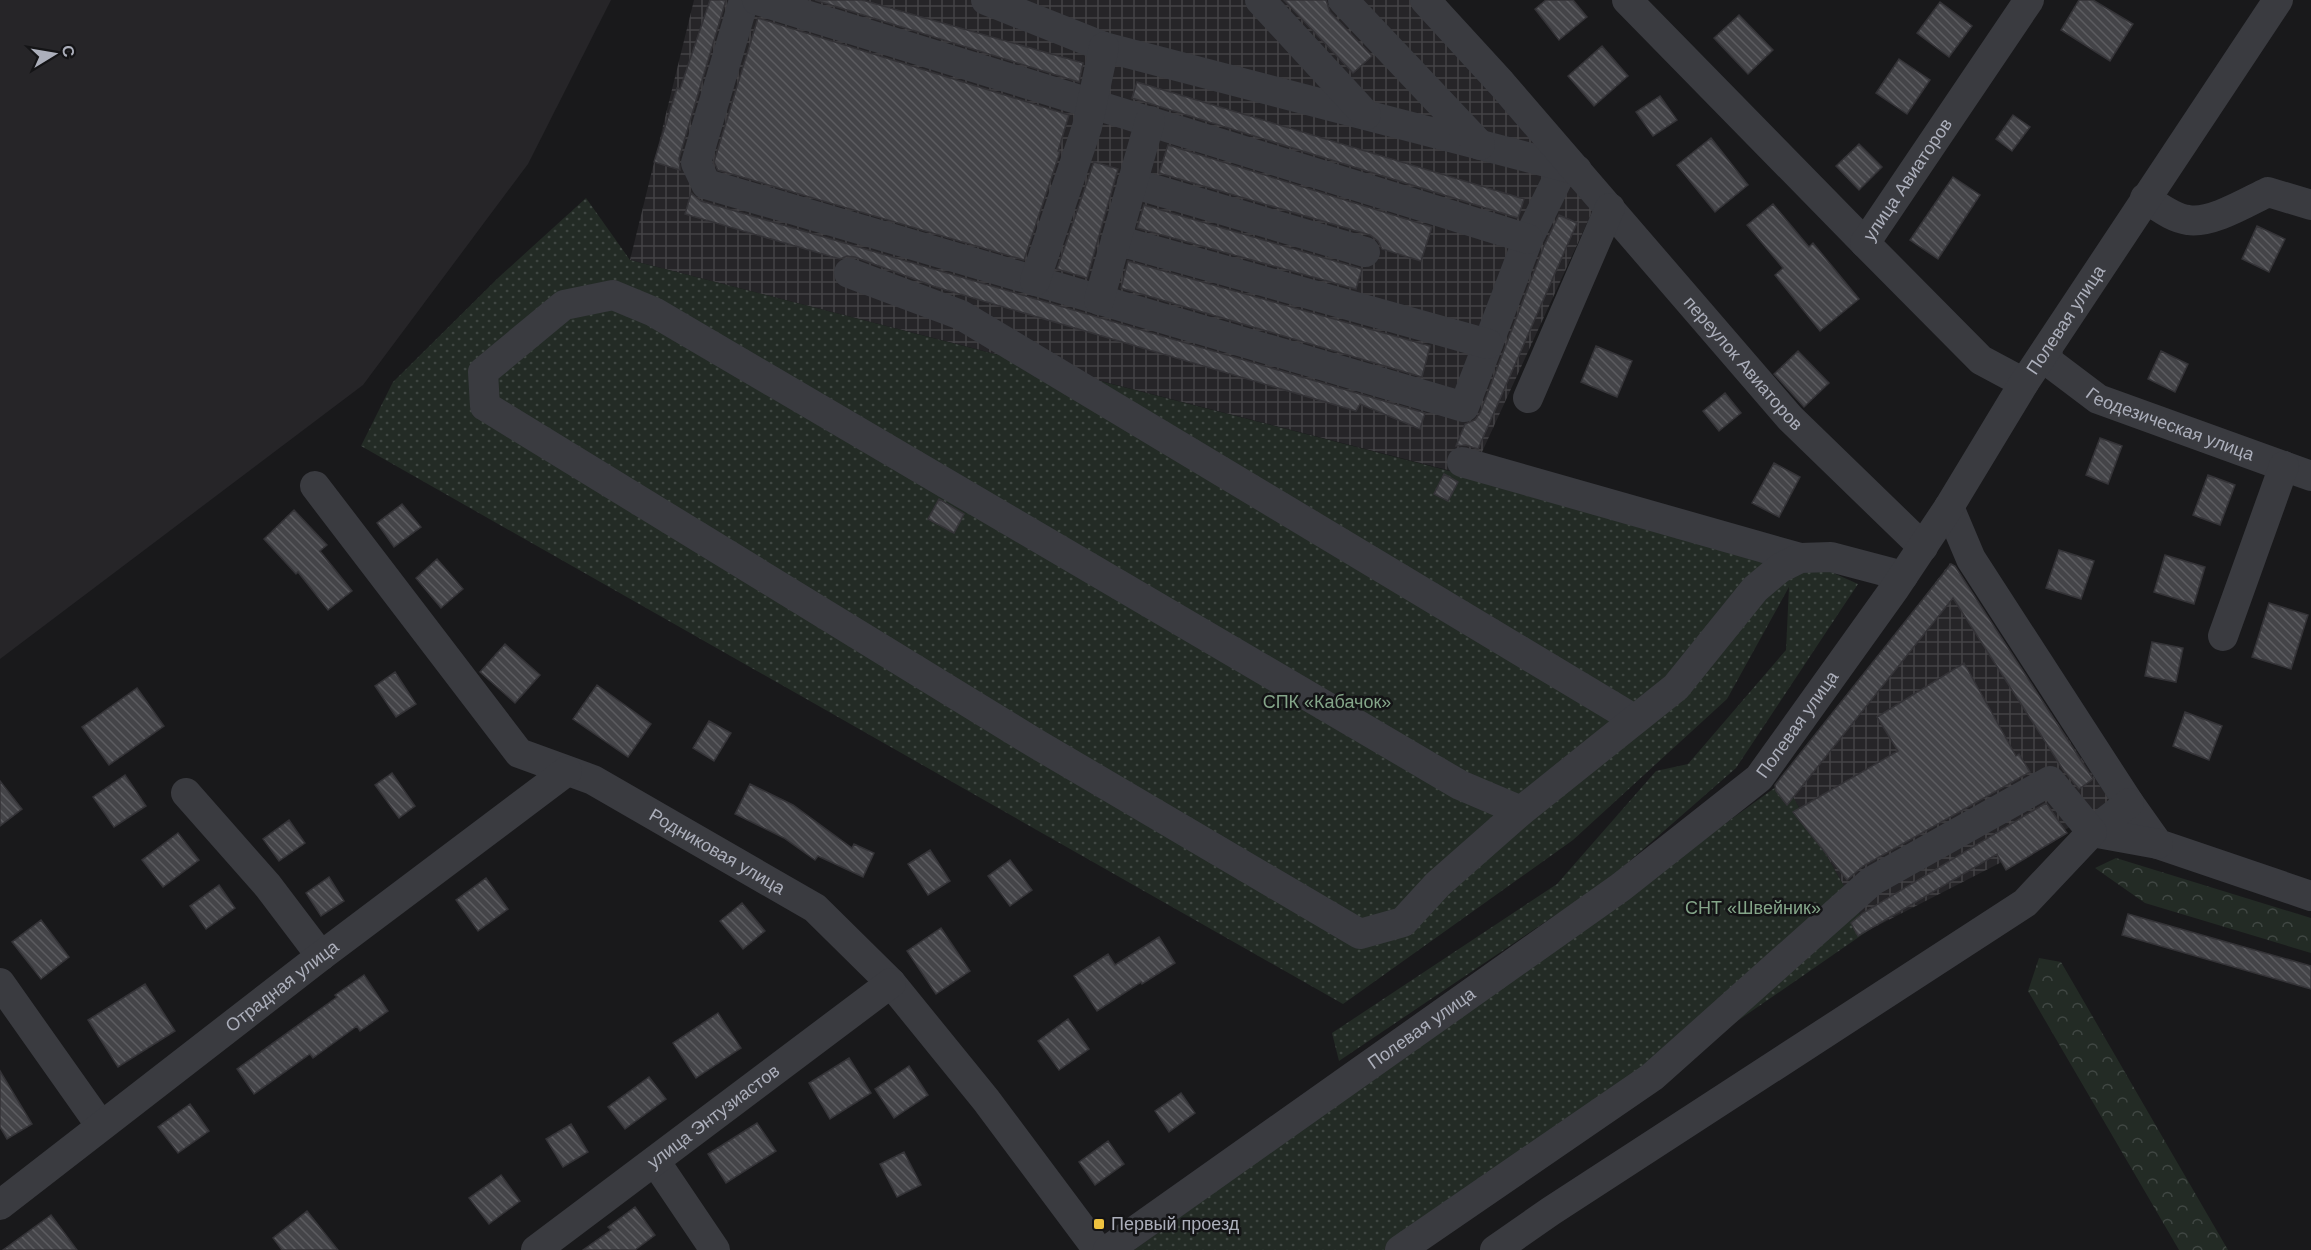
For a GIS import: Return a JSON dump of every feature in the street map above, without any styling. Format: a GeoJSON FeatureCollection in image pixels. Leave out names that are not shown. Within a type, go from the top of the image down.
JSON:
{"type":"FeatureCollection","features":[{"type":"Feature","properties":{"kind":"street"},"geometry":{"type":"LineString","coordinates":[[744,0],[696,163],[706,184],[1464,407],[1528,239],[1571,168],[1104,47],[986,0]]}},
{"type":"Feature","properties":{"kind":"street"},"geometry":{"type":"LineString","coordinates":[[757,0],[1528,239]]}},
{"type":"Feature","properties":{"kind":"street"},"geometry":{"type":"LineString","coordinates":[[1260,0],[1366,115]]}},
{"type":"Feature","properties":{"kind":"street"},"geometry":{"type":"LineString","coordinates":[[1343,0],[1480,145]]}},
{"type":"Feature","properties":{"kind":"street","name":"переулок Авиаторов"},"geometry":{"type":"LineString","coordinates":[[1425,0],[1571,168],[1610,208],[1790,418],[1923,547]]}},
{"type":"Feature","properties":{"kind":"street"},"geometry":{"type":"LineString","coordinates":[[1627,0],[1865,243]]}},
{"type":"Feature","properties":{"kind":"street","name":"улица Авиаторов"},"geometry":{"type":"LineString","coordinates":[[2024,383],[1981,360],[1865,243],[2029,0]]}},
{"type":"Feature","properties":{"kind":"street","name":"Полевая улица"},"geometry":{"type":"LineString","coordinates":[[1108,1250],[1621,887],[1759,778],[1923,547],[2024,383],[2278,0]]}},
{"type":"Feature","properties":{"kind":"street"},"geometry":{"type":"LineString","coordinates":[[1035,281],[1087,127],[1104,47]]}},
{"type":"Feature","properties":{"kind":"street"},"geometry":{"type":"LineString","coordinates":[[1099,300],[1150,121]]}},
{"type":"Feature","properties":{"kind":"street"},"geometry":{"type":"LineString","coordinates":[[1132,183],[1365,252]]}},
{"type":"Feature","properties":{"kind":"street"},"geometry":{"type":"LineString","coordinates":[[2145,198],[2172,215],[2189,221],[2211,218],[2268,192],[2311,205]]}},
{"type":"Feature","properties":{"kind":"street"},"geometry":{"type":"LineString","coordinates":[[1528,398],[1610,208]]}},
{"type":"Feature","properties":{"kind":"street"},"geometry":{"type":"LineString","coordinates":[[1116,240],[1488,344]]}},
{"type":"Feature","properties":{"kind":"street"},"geometry":{"type":"LineString","coordinates":[[849,273],[961,315],[1634,719]]}},
{"type":"Feature","properties":{"kind":"street"},"geometry":{"type":"LineString","coordinates":[[1521,811],[1460,785],[654,312],[613,295],[564,306],[483,372],[484,406],[1035,743],[1360,934],[1403,922],[1438,884],[1521,811],[1676,687],[1755,589],[1780,568],[1800,558]]}},
{"type":"Feature","properties":{"kind":"street","name":"Геодезическая улица"},"geometry":{"type":"LineString","coordinates":[[2047,350],[2049,362],[2098,399],[2298,471]]}},
{"type":"Feature","properties":{"kind":"street"},"geometry":{"type":"LineString","coordinates":[[1462,462],[1800,558],[1831,557],[1903,576]]}},
{"type":"Feature","properties":{"kind":"street"},"geometry":{"type":"LineString","coordinates":[[2223,636],[2298,471]]}},
{"type":"Feature","properties":{"kind":"street","name":"Родниковая улица"},"geometry":{"type":"LineString","coordinates":[[315,486],[519,753],[593,780],[815,908],[891,983],[986,1100],[1098,1250]]}},
{"type":"Feature","properties":{"kind":"street"},"geometry":{"type":"LineString","coordinates":[[1949,507],[1971,559],[2158,844]]}},
{"type":"Feature","properties":{"kind":"street","name":"Отрадная улица"},"geometry":{"type":"LineString","coordinates":[[0,1205],[321,956],[567,771]]}},
{"type":"Feature","properties":{"kind":"street"},"geometry":{"type":"LineString","coordinates":[[1400,1250],[1652,1077],[1872,881],[2050,782],[2092,831],[2158,844],[2311,897]]}},
{"type":"Feature","properties":{"kind":"street"},"geometry":{"type":"LineString","coordinates":[[186,794],[268,886],[321,956]]}},
{"type":"Feature","properties":{"kind":"street"},"geometry":{"type":"LineString","coordinates":[[1495,1250],[1561,1204],[2025,903],[2092,831],[2129,803]]}},
{"type":"Feature","properties":{"kind":"street"},"geometry":{"type":"LineString","coordinates":[[0,983],[101,1126]]}},
{"type":"Feature","properties":{"kind":"street","name":"улица Энтузиастов"},"geometry":{"type":"LineString","coordinates":[[536,1250],[891,983]]}},
{"type":"Feature","properties":{"kind":"street"},"geometry":{"type":"LineString","coordinates":[[656,1161],[715,1250]]}},
{"type":"Feature","properties":{"kind":"shaded area"},"geometry":{"type":"Polygon","coordinates":[[[0,0],[611,0],[528,164],[363,385],[0,659],[0,0]]]}},
{"type":"Feature","properties":{"kind":"shaded area"},"geometry":{"type":"Polygon","coordinates":[[[694,0],[1445,0],[1605,184],[1471,476],[630,260],[694,0]]]}},
{"type":"Feature","properties":{"kind":"shaded area"},"geometry":{"type":"Polygon","coordinates":[[[1950,563],[2113,805],[1869,930],[1784,781],[1950,563]]]}},
{"type":"Feature","properties":{"kind":"green space","name":"СПК «Кабачок»"},"geometry":{"type":"Polygon","coordinates":[[[586,198],[630,260],[1818,566],[1858,584],[1736,768],[1609,879],[1339,1061],[1332,1033],[1557,884],[1656,771],[1688,764],[1786,650],[1789,587],[1727,699],[1573,840],[1343,1004],[361,446],[393,382],[498,278],[586,198]]]}},
{"type":"Feature","properties":{"kind":"green space","name":"СНТ «Швейник»"},"geometry":{"type":"Polygon","coordinates":[[[1784,781],[1869,930],[1406,1250],[1134,1250],[1784,781]]]}},
{"type":"Feature","properties":{"kind":"green space"},"geometry":{"type":"Polygon","coordinates":[[[2116,858],[2311,918],[2311,953],[2145,903],[2095,868],[2116,858]]]}},
{"type":"Feature","properties":{"kind":"green space"},"geometry":{"type":"Polygon","coordinates":[[[2039,958],[2061,962],[2228,1250],[2179,1250],[2028,991],[2039,958]]]}},
{"type":"Feature","properties":{"kind":"building"},"geometry":{"type":"Polygon","coordinates":[[[710,0],[726,0],[679,158],[680,170],[654,162],[677,88],[680,89],[710,0]]]}},
{"type":"Feature","properties":{"kind":"building"},"geometry":{"type":"Polygon","coordinates":[[[815,0],[862,0],[1083,63],[1079,82],[815,0]]]}},
{"type":"Feature","properties":{"kind":"building"},"geometry":{"type":"Polygon","coordinates":[[[1284,0],[1326,0],[1330,12],[1372,56],[1353,73],[1284,0]]]}},
{"type":"Feature","properties":{"kind":"building"},"geometry":{"type":"Polygon","coordinates":[[[1546,0],[1573,0],[1587,17],[1559,40],[1535,9],[1546,0]]]}},
{"type":"Feature","properties":{"kind":"building"},"geometry":{"type":"Polygon","coordinates":[[[2079,0],[2093,0],[2133,24],[2110,61],[2061,30],[2079,0]]]}},
{"type":"Feature","properties":{"kind":"building"},"geometry":{"type":"Polygon","coordinates":[[[1940,2],[1972,26],[1949,57],[1917,33],[1940,2]]]}},
{"type":"Feature","properties":{"kind":"building"},"geometry":{"type":"Polygon","coordinates":[[[1739,15],[1773,50],[1748,74],[1714,38],[1739,15]]]}},
{"type":"Feature","properties":{"kind":"building"},"geometry":{"type":"Polygon","coordinates":[[[758,18],[1069,115],[1058,151],[1060,152],[1024,260],[718,170],[714,162],[758,18]]]}},
{"type":"Feature","properties":{"kind":"building"},"geometry":{"type":"Polygon","coordinates":[[[1602,46],[1628,76],[1594,106],[1568,76],[1602,46]]]}},
{"type":"Feature","properties":{"kind":"building"},"geometry":{"type":"Polygon","coordinates":[[[1899,59],[1930,80],[1907,114],[1876,93],[1899,59]]]}},
{"type":"Feature","properties":{"kind":"building"},"geometry":{"type":"Polygon","coordinates":[[[1137,82],[1524,199],[1518,218],[1132,98],[1137,82]]]}},
{"type":"Feature","properties":{"kind":"building"},"geometry":{"type":"Polygon","coordinates":[[[1660,96],[1677,120],[1653,136],[1636,112],[1660,96]]]}},
{"type":"Feature","properties":{"kind":"building"},"geometry":{"type":"Polygon","coordinates":[[[2013,115],[2030,127],[2012,151],[1996,139],[2013,115]]]}},
{"type":"Feature","properties":{"kind":"building"},"geometry":{"type":"Polygon","coordinates":[[[1711,138],[1748,185],[1715,212],[1677,165],[1711,138]]]}},
{"type":"Feature","properties":{"kind":"building"},"geometry":{"type":"Polygon","coordinates":[[[1859,144],[1882,167],[1859,190],[1836,166],[1859,144]]]}},
{"type":"Feature","properties":{"kind":"building"},"geometry":{"type":"Polygon","coordinates":[[[1168,145],[1432,227],[1421,261],[1382,249],[1378,241],[1370,235],[1159,173],[1168,145]]]}},
{"type":"Feature","properties":{"kind":"building"},"geometry":{"type":"Polygon","coordinates":[[[1094,162],[1118,169],[1087,278],[1057,269],[1094,162]]]}},
{"type":"Feature","properties":{"kind":"building"},"geometry":{"type":"Polygon","coordinates":[[[1953,177],[1980,195],[1938,259],[1910,240],[1953,177]]]}},
{"type":"Feature","properties":{"kind":"building"},"geometry":{"type":"Polygon","coordinates":[[[691,193],[701,201],[1425,413],[1420,429],[1360,404],[1356,411],[936,287],[855,257],[847,256],[840,259],[685,214],[691,193]]]}},
{"type":"Feature","properties":{"kind":"building"},"geometry":{"type":"Polygon","coordinates":[[[1773,204],[1809,247],[1813,243],[1859,299],[1820,331],[1775,275],[1783,268],[1747,225],[1773,204]]]}},
{"type":"Feature","properties":{"kind":"building"},"geometry":{"type":"Polygon","coordinates":[[[1144,205],[1362,269],[1356,289],[1137,228],[1144,205]]]}},
{"type":"Feature","properties":{"kind":"building"},"geometry":{"type":"Polygon","coordinates":[[[1559,215],[1577,223],[1478,449],[1466,445],[1456,446],[1465,424],[1475,420],[1480,413],[1544,246],[1559,215]]]}},
{"type":"Feature","properties":{"kind":"building"},"geometry":{"type":"Polygon","coordinates":[[[2257,226],[2285,239],[2269,272],[2242,259],[2257,226]]]}},
{"type":"Feature","properties":{"kind":"building"},"geometry":{"type":"Polygon","coordinates":[[[1128,261],[1430,346],[1422,377],[1121,288],[1128,261]]]}},
{"type":"Feature","properties":{"kind":"building"},"geometry":{"type":"Polygon","coordinates":[[[1596,346],[1632,361],[1617,397],[1581,382],[1596,346]]]}},
{"type":"Feature","properties":{"kind":"building"},"geometry":{"type":"Polygon","coordinates":[[[1798,351],[1829,383],[1804,407],[1774,374],[1798,351]]]}},
{"type":"Feature","properties":{"kind":"building"},"geometry":{"type":"Polygon","coordinates":[[[2161,351],[2188,364],[2175,392],[2148,379],[2161,351]]]}},
{"type":"Feature","properties":{"kind":"building"},"geometry":{"type":"Polygon","coordinates":[[[1725,393],[1741,413],[1719,431],[1703,411],[1725,393]]]}},
{"type":"Feature","properties":{"kind":"building"},"geometry":{"type":"Polygon","coordinates":[[[2100,438],[2122,446],[2108,484],[2086,475],[2100,438]]]}},
{"type":"Feature","properties":{"kind":"building"},"geometry":{"type":"Polygon","coordinates":[[[1774,463],[1800,477],[1779,517],[1752,503],[1774,463]]]}},
{"type":"Feature","properties":{"kind":"building"},"geometry":{"type":"Polygon","coordinates":[[[1444,474],[1458,482],[1448,501],[1434,494],[1444,474]]]}},
{"type":"Feature","properties":{"kind":"building"},"geometry":{"type":"Polygon","coordinates":[[[2208,475],[2235,485],[2220,525],[2193,515],[2208,475]]]}},
{"type":"Feature","properties":{"kind":"building"},"geometry":{"type":"Polygon","coordinates":[[[939,499],[964,514],[954,533],[928,519],[939,499]]]}},
{"type":"Feature","properties":{"kind":"building"},"geometry":{"type":"Polygon","coordinates":[[[402,504],[421,527],[394,547],[377,523],[402,504]]]}},
{"type":"Feature","properties":{"kind":"building"},"geometry":{"type":"Polygon","coordinates":[[[294,510],[327,545],[320,551],[352,591],[328,610],[298,572],[296,574],[264,539],[294,510]]]}},
{"type":"Feature","properties":{"kind":"building"},"geometry":{"type":"Polygon","coordinates":[[[2059,550],[2094,561],[2081,599],[2046,588],[2059,550]]]}},
{"type":"Feature","properties":{"kind":"building"},"geometry":{"type":"Polygon","coordinates":[[[2165,555],[2205,567],[2194,604],[2154,592],[2165,555]]]}},
{"type":"Feature","properties":{"kind":"building"},"geometry":{"type":"Polygon","coordinates":[[[437,559],[463,589],[441,608],[416,578],[437,559]]]}},
{"type":"Feature","properties":{"kind":"building"},"geometry":{"type":"Polygon","coordinates":[[[1951,564],[1955,566],[2093,779],[2079,789],[2064,771],[1953,598],[1787,805],[1776,791],[1775,785],[1951,564]]]}},
{"type":"Feature","properties":{"kind":"building"},"geometry":{"type":"Polygon","coordinates":[[[2269,603],[2308,615],[2291,669],[2252,657],[2269,603]]]}},
{"type":"Feature","properties":{"kind":"building"},"geometry":{"type":"Polygon","coordinates":[[[2152,642],[2183,648],[2176,682],[2145,676],[2152,642]]]}},
{"type":"Feature","properties":{"kind":"building"},"geometry":{"type":"Polygon","coordinates":[[[505,644],[540,675],[515,703],[480,672],[505,644]]]}},
{"type":"Feature","properties":{"kind":"building"},"geometry":{"type":"Polygon","coordinates":[[[1964,663],[2016,756],[2019,754],[2030,772],[1863,866],[1847,880],[1793,812],[1898,751],[1877,717],[1964,663]]]}},
{"type":"Feature","properties":{"kind":"building"},"geometry":{"type":"Polygon","coordinates":[[[395,672],[416,704],[396,717],[375,686],[395,672]]]}},
{"type":"Feature","properties":{"kind":"building"},"geometry":{"type":"Polygon","coordinates":[[[597,685],[651,724],[628,757],[573,719],[597,685]]]}},
{"type":"Feature","properties":{"kind":"building"},"geometry":{"type":"Polygon","coordinates":[[[137,688],[164,726],[109,765],[82,727],[137,688]]]}},
{"type":"Feature","properties":{"kind":"building"},"geometry":{"type":"Polygon","coordinates":[[[2185,712],[2222,726],[2209,760],[2173,746],[2185,712]]]}},
{"type":"Feature","properties":{"kind":"building"},"geometry":{"type":"Polygon","coordinates":[[[709,721],[731,733],[714,761],[693,748],[709,721]]]}},
{"type":"Feature","properties":{"kind":"building"},"geometry":{"type":"Polygon","coordinates":[[[392,773],[415,806],[399,818],[375,785],[392,773]]]}},
{"type":"Feature","properties":{"kind":"building"},"geometry":{"type":"Polygon","coordinates":[[[125,775],[146,806],[114,827],[93,797],[125,775]]]}},
{"type":"Feature","properties":{"kind":"building"},"geometry":{"type":"Polygon","coordinates":[[[0,781],[22,809],[0,826],[0,781]]]}},
{"type":"Feature","properties":{"kind":"building"},"geometry":{"type":"Polygon","coordinates":[[[750,784],[793,805],[852,848],[854,844],[874,853],[863,877],[818,856],[815,860],[784,838],[735,814],[750,784]]]}},
{"type":"Feature","properties":{"kind":"building"},"geometry":{"type":"Polygon","coordinates":[[[2046,803],[2067,833],[2006,870],[1997,854],[1858,936],[1851,923],[1863,913],[2046,803]]]}},
{"type":"Feature","properties":{"kind":"building"},"geometry":{"type":"Polygon","coordinates":[[[289,820],[305,843],[279,861],[263,839],[289,820]]]}},
{"type":"Feature","properties":{"kind":"building"},"geometry":{"type":"Polygon","coordinates":[[[178,833],[199,860],[163,887],[142,860],[178,833]]]}},
{"type":"Feature","properties":{"kind":"building"},"geometry":{"type":"Polygon","coordinates":[[[930,850],[950,881],[928,895],[908,864],[930,850]]]}},
{"type":"Feature","properties":{"kind":"building"},"geometry":{"type":"Polygon","coordinates":[[[1010,860],[1032,890],[1010,906],[988,876],[1010,860]]]}},
{"type":"Feature","properties":{"kind":"building"},"geometry":{"type":"Polygon","coordinates":[[[329,877],[344,901],[321,916],[306,893],[329,877]]]}},
{"type":"Feature","properties":{"kind":"building"},"geometry":{"type":"Polygon","coordinates":[[[486,878],[508,909],[478,931],[456,900],[486,878]]]}},
{"type":"Feature","properties":{"kind":"building"},"geometry":{"type":"Polygon","coordinates":[[[219,885],[235,908],[206,929],[190,906],[219,885]]]}},
{"type":"Feature","properties":{"kind":"building"},"geometry":{"type":"Polygon","coordinates":[[[742,903],[765,931],[743,949],[720,921],[742,903]]]}},
{"type":"Feature","properties":{"kind":"building"},"geometry":{"type":"Polygon","coordinates":[[[2128,914],[2311,966],[2311,989],[2122,935],[2128,914]]]}},
{"type":"Feature","properties":{"kind":"building"},"geometry":{"type":"Polygon","coordinates":[[[41,920],[69,957],[41,979],[12,942],[41,920]]]}},
{"type":"Feature","properties":{"kind":"building"},"geometry":{"type":"Polygon","coordinates":[[[941,928],[970,971],[936,994],[907,951],[941,928]]]}},
{"type":"Feature","properties":{"kind":"building"},"geometry":{"type":"Polygon","coordinates":[[[1159,937],[1175,963],[1097,1011],[1074,976],[1108,954],[1115,965],[1159,937]]]}},
{"type":"Feature","properties":{"kind":"building"},"geometry":{"type":"Polygon","coordinates":[[[364,975],[388,1011],[360,1031],[357,1026],[313,1058],[310,1054],[254,1094],[237,1069],[364,975]]]}},
{"type":"Feature","properties":{"kind":"building"},"geometry":{"type":"Polygon","coordinates":[[[145,984],[175,1031],[118,1067],[88,1020],[145,984]]]}},
{"type":"Feature","properties":{"kind":"building"},"geometry":{"type":"Polygon","coordinates":[[[718,1013],[741,1048],[696,1078],[673,1043],[718,1013]]]}},
{"type":"Feature","properties":{"kind":"building"},"geometry":{"type":"Polygon","coordinates":[[[1068,1019],[1089,1049],[1059,1070],[1038,1041],[1068,1019]]]}},
{"type":"Feature","properties":{"kind":"building"},"geometry":{"type":"Polygon","coordinates":[[[849,1058],[871,1093],[830,1119],[809,1083],[849,1058]]]}},
{"type":"Feature","properties":{"kind":"building"},"geometry":{"type":"Polygon","coordinates":[[[909,1066],[928,1095],[894,1118],[875,1089],[909,1066]]]}},
{"type":"Feature","properties":{"kind":"building"},"geometry":{"type":"Polygon","coordinates":[[[0,1071],[32,1124],[7,1139],[0,1127],[0,1071]]]}},
{"type":"Feature","properties":{"kind":"building"},"geometry":{"type":"Polygon","coordinates":[[[649,1077],[666,1099],[625,1129],[608,1107],[649,1077]]]}},
{"type":"Feature","properties":{"kind":"building"},"geometry":{"type":"Polygon","coordinates":[[[1181,1093],[1195,1113],[1169,1132],[1155,1111],[1181,1093]]]}},
{"type":"Feature","properties":{"kind":"building"},"geometry":{"type":"Polygon","coordinates":[[[190,1104],[209,1131],[178,1153],[158,1127],[190,1104]]]}},
{"type":"Feature","properties":{"kind":"building"},"geometry":{"type":"Polygon","coordinates":[[[757,1123],[776,1151],[726,1183],[708,1154],[757,1123]]]}},
{"type":"Feature","properties":{"kind":"building"},"geometry":{"type":"Polygon","coordinates":[[[571,1124],[588,1152],[563,1167],[546,1139],[571,1124]]]}},
{"type":"Feature","properties":{"kind":"building"},"geometry":{"type":"Polygon","coordinates":[[[1108,1141],[1124,1164],[1095,1185],[1079,1162],[1108,1141]]]}},
{"type":"Feature","properties":{"kind":"building"},"geometry":{"type":"Polygon","coordinates":[[[904,1152],[921,1185],[897,1197],[880,1164],[904,1152]]]}},
{"type":"Feature","properties":{"kind":"building"},"geometry":{"type":"Polygon","coordinates":[[[501,1175],[520,1201],[489,1224],[469,1198],[501,1175]]]}},
{"type":"Feature","properties":{"kind":"building"},"geometry":{"type":"Polygon","coordinates":[[[635,1207],[655,1235],[635,1250],[583,1250],[611,1230],[608,1227],[635,1207]]]}},
{"type":"Feature","properties":{"kind":"building"},"geometry":{"type":"Polygon","coordinates":[[[307,1211],[338,1250],[282,1250],[273,1238],[307,1211]]]}},
{"type":"Feature","properties":{"kind":"building"},"geometry":{"type":"Polygon","coordinates":[[[51,1215],[77,1250],[3,1250],[51,1215]]]}},
{"type":"Feature","properties":{"kind":"place","name":"Первый проезд"},"geometry":{"type":"Point","coordinates":[1099,1224]}}]}
